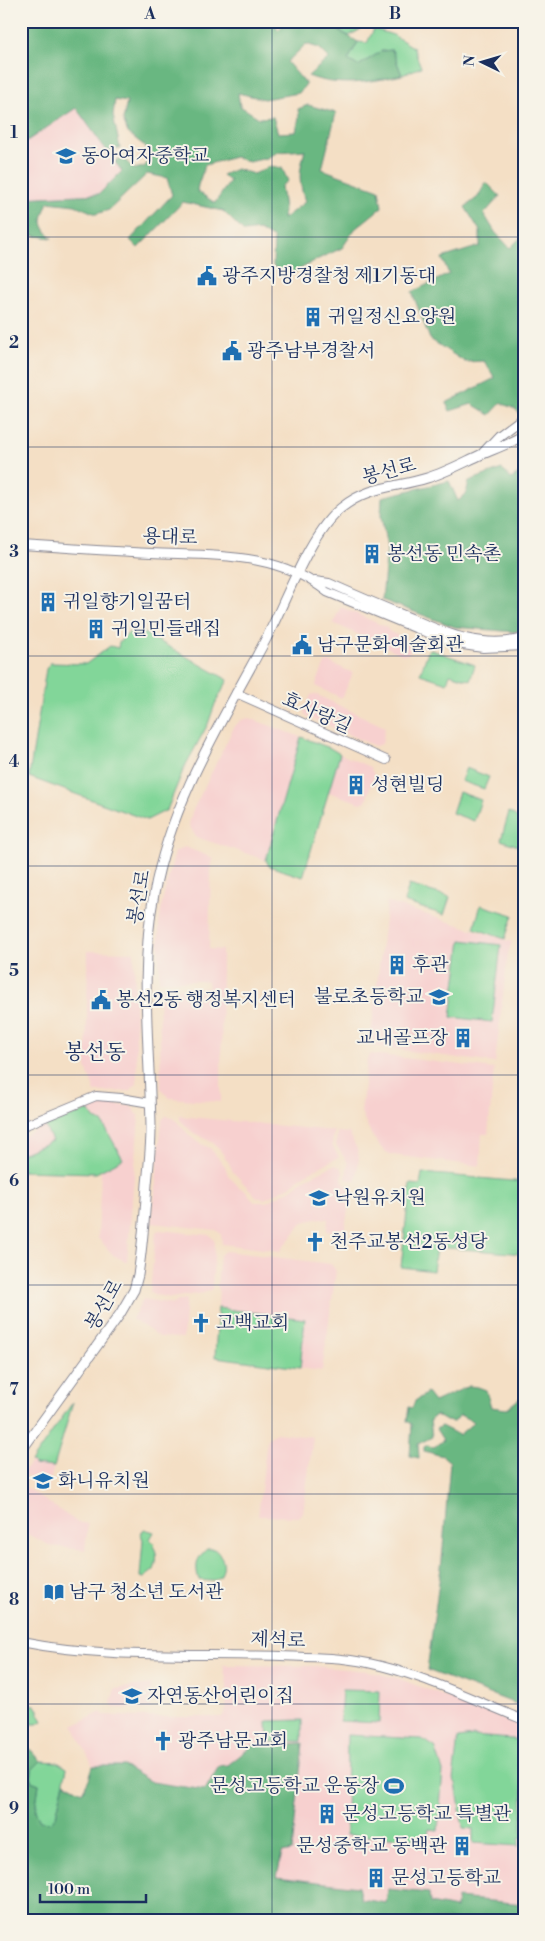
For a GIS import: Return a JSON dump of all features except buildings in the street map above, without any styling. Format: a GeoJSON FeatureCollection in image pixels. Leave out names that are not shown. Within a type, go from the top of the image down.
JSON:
{"type":"FeatureCollection","features":[{"type":"Feature","properties":{"kind":"main road"},"geometry":{"type":"LineString","coordinates":[[481,455],[499,436],[519,421]]}},
{"type":"Feature","properties":{"kind":"main road","name":"봉선로"},"geometry":{"type":"LineString","coordinates":[[21,1451],[93,1354],[120,1314],[134,1290],[138,1275],[151,1130],[147,950],[154,895],[168,839],[195,772],[320,532],[332,516],[351,501],[367,492],[426,479],[500,448],[524,434]]}},
{"type":"Feature","properties":{"kind":"street","name":"용대로"},"geometry":{"type":"LineString","coordinates":[[21,546],[228,556],[266,562],[314,581],[329,583],[435,630],[460,638],[502,641],[524,638]]}},
{"type":"Feature","properties":{"kind":"street","name":"용대로"},"geometry":{"type":"LineString","coordinates":[[314,581],[327,592],[441,638],[482,648],[524,646]]}},
{"type":"Feature","properties":{"kind":"street","name":"효사랑길"},"geometry":{"type":"LineString","coordinates":[[236,693],[386,760]]}},
{"type":"Feature","properties":{"kind":"street"},"geometry":{"type":"LineString","coordinates":[[21,1127],[96,1096],[150,1102]]}},
{"type":"Feature","properties":{"kind":"street","name":"제석로"},"geometry":{"type":"LineString","coordinates":[[21,1642],[48,1647],[102,1651],[322,1658],[368,1663],[418,1677],[524,1720]]}},
{"type":"Feature","properties":{"kind":"shaded area","name":"동아여자중학교"},"geometry":{"type":"Polygon","coordinates":[[[76,108],[122,171],[99,194],[21,198],[21,145],[76,108]]]}},
{"type":"Feature","properties":{"kind":"shaded area"},"geometry":{"type":"Polygon","coordinates":[[[341,607],[386,627],[390,632],[406,639],[411,648],[408,654],[404,655],[333,623],[341,607]]]}},
{"type":"Feature","properties":{"kind":"shaded area"},"geometry":{"type":"Polygon","coordinates":[[[329,662],[353,673],[342,698],[317,687],[316,684],[325,663],[329,662]]]}},
{"type":"Feature","properties":{"kind":"shaded area"},"geometry":{"type":"Polygon","coordinates":[[[315,694],[385,727],[382,744],[375,746],[306,716],[304,710],[311,695],[315,694]]]}},
{"type":"Feature","properties":{"kind":"shaded area"},"geometry":{"type":"Polygon","coordinates":[[[249,718],[301,737],[266,860],[196,837],[189,825],[192,812],[234,727],[241,720],[249,718]]]}},
{"type":"Feature","properties":{"kind":"shaded area","name":"성현빌딩"},"geometry":{"type":"Polygon","coordinates":[[[340,754],[370,767],[374,775],[366,801],[361,803],[328,792],[340,754]]]}},
{"type":"Feature","properties":{"kind":"shaded area"},"geometry":{"type":"Polygon","coordinates":[[[185,847],[213,858],[211,863],[209,949],[222,950],[221,1102],[169,1098],[161,1089],[159,988],[209,988],[208,981],[159,981],[159,925],[163,898],[175,852],[185,847]]]}},
{"type":"Feature","properties":{"kind":"shaded area","name":"불로초등학교"},"geometry":{"type":"Polygon","coordinates":[[[387,902],[512,942],[508,953],[495,1063],[373,1046],[370,1042],[387,902]]]}},
{"type":"Feature","properties":{"kind":"shaded area"},"geometry":{"type":"Polygon","coordinates":[[[88,951],[134,952],[137,1084],[129,1091],[95,1092],[86,1068],[88,951]]]}},
{"type":"Feature","properties":{"kind":"shaded area"},"geometry":{"type":"Polygon","coordinates":[[[371,1054],[494,1069],[488,1134],[482,1134],[480,1166],[392,1155],[384,1151],[372,1136],[361,1112],[367,1059],[371,1054]]]}},
{"type":"Feature","properties":{"kind":"shaded area"},"geometry":{"type":"Polygon","coordinates":[[[105,1104],[131,1106],[139,1116],[127,1262],[113,1255],[98,1238],[101,1170],[123,1159],[89,1110],[105,1104]]]}},
{"type":"Feature","properties":{"kind":"shaded area"},"geometry":{"type":"Polygon","coordinates":[[[166,1116],[173,1117],[190,1136],[210,1148],[225,1166],[228,1175],[239,1187],[247,1192],[254,1202],[266,1202],[292,1189],[305,1179],[334,1165],[340,1167],[343,1172],[342,1179],[346,1185],[352,1186],[344,1233],[327,1231],[328,1219],[321,1218],[303,1222],[280,1251],[222,1244],[221,1234],[216,1230],[152,1223],[162,1120],[166,1116]]]}},
{"type":"Feature","properties":{"kind":"shaded area"},"geometry":{"type":"Polygon","coordinates":[[[180,1116],[334,1131],[332,1145],[339,1157],[304,1175],[290,1186],[265,1199],[257,1197],[233,1172],[220,1150],[213,1143],[192,1132],[180,1120],[180,1116]]]}},
{"type":"Feature","properties":{"kind":"shaded area"},"geometry":{"type":"Polygon","coordinates":[[[45,1126],[52,1141],[21,1154],[21,1137],[45,1126]]]}},
{"type":"Feature","properties":{"kind":"shaded area"},"geometry":{"type":"Polygon","coordinates":[[[337,1132],[349,1133],[357,1149],[359,1157],[356,1181],[346,1179],[348,1163],[336,1145],[337,1132]]]}},
{"type":"Feature","properties":{"kind":"shaded area"},"geometry":{"type":"Polygon","coordinates":[[[159,1230],[210,1235],[215,1242],[212,1289],[204,1293],[171,1298],[150,1292],[156,1232],[159,1230]]]}},
{"type":"Feature","properties":{"kind":"shaded area"},"geometry":{"type":"Polygon","coordinates":[[[225,1251],[331,1264],[336,1271],[322,1371],[215,1357],[219,1289],[217,1286],[220,1255],[225,1251]]]}},
{"type":"Feature","properties":{"kind":"shaded area"},"geometry":{"type":"Polygon","coordinates":[[[143,1299],[174,1304],[186,1299],[183,1338],[160,1337],[132,1319],[143,1299]]]}},
{"type":"Feature","properties":{"kind":"shaded area"},"geometry":{"type":"Polygon","coordinates":[[[276,1433],[313,1437],[303,1513],[300,1517],[258,1516],[267,1439],[276,1433]]]}},
{"type":"Feature","properties":{"kind":"shaded area","name":"화니유치원"},"geometry":{"type":"Polygon","coordinates":[[[31,1462],[35,1463],[34,1465],[54,1467],[48,1488],[23,1474],[31,1462]]]}},
{"type":"Feature","properties":{"kind":"shaded area"},"geometry":{"type":"Polygon","coordinates":[[[21,1484],[77,1522],[88,1524],[85,1550],[51,1546],[21,1531],[21,1484]]]}},
{"type":"Feature","properties":{"kind":"shaded area"},"geometry":{"type":"Polygon","coordinates":[[[223,1665],[311,1666],[367,1671],[400,1679],[524,1727],[524,1904],[457,1898],[456,1908],[430,1903],[388,1889],[387,1903],[361,1899],[358,1887],[277,1877],[282,1853],[292,1850],[303,1743],[252,1746],[228,1765],[219,1767],[205,1790],[151,1782],[124,1766],[93,1766],[73,1726],[101,1712],[104,1715],[137,1717],[222,1717],[226,1710],[227,1684],[223,1665]]]}},
{"type":"Feature","properties":{"kind":"shaded area","name":"자연동산어린이집"},"geometry":{"type":"Polygon","coordinates":[[[151,1684],[151,1709],[113,1707],[111,1702],[115,1689],[151,1684]]]}},
{"type":"Feature","properties":{"kind":"green space"},"geometry":{"type":"Polygon","coordinates":[[[21,21],[274,21],[278,30],[287,21],[327,21],[328,24],[358,42],[348,60],[358,66],[382,51],[392,50],[402,75],[355,83],[320,80],[308,76],[329,58],[319,48],[306,44],[287,62],[306,84],[299,93],[264,99],[238,93],[240,106],[259,118],[273,117],[278,133],[296,132],[299,117],[298,109],[308,105],[336,113],[322,169],[379,190],[382,207],[355,229],[342,248],[288,276],[273,266],[274,239],[259,230],[244,232],[223,211],[183,202],[138,248],[130,240],[172,195],[167,178],[147,174],[109,210],[96,214],[75,205],[48,202],[42,222],[44,229],[52,238],[21,234],[21,198],[99,194],[122,171],[114,161],[124,159],[134,169],[144,167],[150,160],[145,146],[128,133],[123,120],[127,102],[115,100],[113,115],[120,148],[107,151],[76,108],[21,145],[21,21]],[[305,150],[278,152],[267,158],[249,162],[235,157],[205,165],[197,191],[215,203],[230,181],[222,175],[236,169],[254,174],[271,166],[282,168],[288,181],[281,186],[284,209],[283,219],[305,202],[300,181],[305,150]]]}},
{"type":"Feature","properties":{"kind":"green space"},"geometry":{"type":"Polygon","coordinates":[[[358,21],[361,29],[349,36],[333,27],[344,22],[358,21]]]}},
{"type":"Feature","properties":{"kind":"green space"},"geometry":{"type":"Polygon","coordinates":[[[374,29],[393,35],[413,47],[421,67],[402,75],[392,50],[382,51],[358,66],[348,60],[358,42],[367,43],[374,29]]]}},
{"type":"Feature","properties":{"kind":"green space"},"geometry":{"type":"Polygon","coordinates":[[[486,182],[500,196],[484,214],[495,232],[510,248],[524,234],[524,418],[515,409],[501,403],[490,415],[472,404],[450,411],[446,403],[495,378],[484,361],[465,362],[430,339],[412,292],[449,274],[442,258],[480,246],[480,231],[465,207],[478,197],[486,182]]]}},
{"type":"Feature","properties":{"kind":"green space"},"geometry":{"type":"Polygon","coordinates":[[[502,469],[511,479],[524,470],[524,629],[515,632],[455,627],[382,600],[387,548],[381,516],[382,497],[449,481],[458,501],[466,494],[469,481],[502,469]]]}},
{"type":"Feature","properties":{"kind":"green space"},"geometry":{"type":"Polygon","coordinates":[[[131,631],[146,634],[228,680],[215,704],[208,724],[184,768],[167,810],[147,820],[29,777],[46,669],[50,663],[86,664],[110,646],[118,648],[119,642],[131,631]]]}},
{"type":"Feature","properties":{"kind":"green space"},"geometry":{"type":"Polygon","coordinates":[[[429,649],[475,665],[470,680],[450,674],[447,683],[420,674],[429,649]]]}},
{"type":"Feature","properties":{"kind":"green space"},"geometry":{"type":"Polygon","coordinates":[[[301,737],[330,748],[340,754],[303,877],[269,866],[266,860],[301,737]]]}},
{"type":"Feature","properties":{"kind":"green space"},"geometry":{"type":"Polygon","coordinates":[[[466,768],[489,777],[484,789],[461,781],[466,768]]]}},
{"type":"Feature","properties":{"kind":"green space"},"geometry":{"type":"Polygon","coordinates":[[[459,792],[481,800],[474,821],[452,813],[459,792]]]}},
{"type":"Feature","properties":{"kind":"green space"},"geometry":{"type":"Polygon","coordinates":[[[509,812],[518,818],[522,827],[524,848],[501,840],[509,812]]]}},
{"type":"Feature","properties":{"kind":"green space"},"geometry":{"type":"Polygon","coordinates":[[[409,885],[450,897],[444,915],[404,902],[409,885]]]}},
{"type":"Feature","properties":{"kind":"green space"},"geometry":{"type":"Polygon","coordinates":[[[481,905],[513,915],[505,939],[474,928],[481,905]]]}},
{"type":"Feature","properties":{"kind":"green space"},"geometry":{"type":"Polygon","coordinates":[[[461,940],[501,945],[492,1022],[451,1017],[461,940]]]}},
{"type":"Feature","properties":{"kind":"green space"},"geometry":{"type":"Polygon","coordinates":[[[89,1110],[94,1119],[102,1122],[123,1159],[96,1173],[21,1171],[21,1154],[52,1141],[45,1126],[89,1110]]]}},
{"type":"Feature","properties":{"kind":"green space"},"geometry":{"type":"Polygon","coordinates":[[[422,1173],[524,1182],[524,1254],[436,1247],[433,1271],[401,1267],[410,1184],[420,1185],[422,1173]]]}},
{"type":"Feature","properties":{"kind":"green space"},"geometry":{"type":"Polygon","coordinates":[[[218,1308],[305,1319],[300,1368],[215,1357],[218,1308]]]}},
{"type":"Feature","properties":{"kind":"green space"},"geometry":{"type":"Polygon","coordinates":[[[469,1386],[486,1390],[491,1407],[506,1409],[524,1395],[524,1707],[427,1670],[442,1560],[450,1462],[443,1456],[424,1451],[424,1447],[428,1445],[433,1448],[443,1440],[436,1429],[441,1426],[459,1435],[474,1422],[460,1415],[454,1422],[446,1421],[436,1415],[430,1420],[432,1437],[418,1444],[419,1458],[410,1456],[412,1424],[407,1421],[409,1407],[412,1408],[415,1401],[427,1393],[434,1402],[469,1386]]]}},
{"type":"Feature","properties":{"kind":"green space"},"geometry":{"type":"Polygon","coordinates":[[[73,1402],[54,1467],[34,1465],[31,1462],[73,1402]]]}},
{"type":"Feature","properties":{"kind":"green space"},"geometry":{"type":"Polygon","coordinates":[[[144,1529],[154,1532],[150,1539],[155,1544],[153,1546],[156,1552],[156,1564],[154,1570],[144,1578],[140,1577],[143,1540],[141,1534],[144,1529]]]}},
{"type":"Feature","properties":{"kind":"green space"},"geometry":{"type":"Polygon","coordinates":[[[207,1549],[214,1549],[220,1555],[223,1562],[220,1577],[212,1581],[199,1580],[197,1571],[197,1563],[203,1552],[207,1549]]]}},
{"type":"Feature","properties":{"kind":"green space","name":"문성고등학교 운동장"},"geometry":{"type":"Polygon","coordinates":[[[342,1690],[380,1691],[379,1723],[340,1721],[342,1690]]]}},
{"type":"Feature","properties":{"kind":"green space"},"geometry":{"type":"Polygon","coordinates":[[[29,1704],[35,1705],[39,1709],[39,1714],[43,1721],[37,1724],[29,1724],[27,1728],[21,1728],[21,1712],[25,1711],[29,1704]]]}},
{"type":"Feature","properties":{"kind":"green space"},"geometry":{"type":"Polygon","coordinates":[[[302,1720],[302,1741],[268,1742],[267,1721],[302,1720]]]}},
{"type":"Feature","properties":{"kind":"green space","name":"문성고등학교 운동장"},"geometry":{"type":"Polygon","coordinates":[[[347,1735],[422,1739],[435,1747],[443,1771],[438,1830],[429,1829],[427,1839],[346,1835],[347,1735]]]}},
{"type":"Feature","properties":{"kind":"green space"},"geometry":{"type":"Polygon","coordinates":[[[473,1736],[524,1740],[522,1838],[519,1838],[519,1846],[473,1843],[473,1829],[463,1828],[456,1783],[453,1780],[458,1738],[473,1736]]]}},
{"type":"Feature","properties":{"kind":"green space"},"geometry":{"type":"Polygon","coordinates":[[[303,1743],[292,1851],[282,1853],[277,1877],[358,1887],[361,1899],[386,1903],[388,1889],[429,1893],[430,1903],[456,1908],[457,1898],[524,1904],[524,1920],[21,1920],[21,1758],[29,1748],[41,1761],[32,1770],[31,1781],[39,1784],[35,1811],[40,1820],[50,1823],[56,1816],[64,1782],[82,1792],[93,1766],[124,1766],[151,1782],[205,1790],[219,1766],[228,1765],[252,1746],[303,1743]]]}},
{"type":"Feature","properties":{"kind":"green space"},"geometry":{"type":"Polygon","coordinates":[[[41,1761],[57,1762],[67,1768],[56,1816],[50,1824],[40,1820],[35,1811],[39,1784],[31,1781],[32,1770],[41,1761]]]}},
{"type":"Feature","properties":{"kind":"place","name":"동아여자중학교"},"geometry":{"type":"Point","coordinates":[66,156]}},
{"type":"Feature","properties":{"kind":"place","name":"광주지방경찰청 제1기동대"},"geometry":{"type":"Point","coordinates":[207,276]}},
{"type":"Feature","properties":{"kind":"place","name":"귀일정신요양원"},"geometry":{"type":"Point","coordinates":[313,317]}},
{"type":"Feature","properties":{"kind":"place","name":"광주남부경찰서"},"geometry":{"type":"Point","coordinates":[232,351]}},
{"type":"Feature","properties":{"kind":"place","name":"봉선동 민속촌"},"geometry":{"type":"Point","coordinates":[372,554]}},
{"type":"Feature","properties":{"kind":"place","name":"귀일향기일꿈터"},"geometry":{"type":"Point","coordinates":[48,602]}},
{"type":"Feature","properties":{"kind":"place","name":"귀일민들래집"},"geometry":{"type":"Point","coordinates":[96,629]}},
{"type":"Feature","properties":{"kind":"place","name":"남구문화예술회관"},"geometry":{"type":"Point","coordinates":[302,645]}},
{"type":"Feature","properties":{"kind":"place","name":"성현빌딩"},"geometry":{"type":"Point","coordinates":[356,785]}},
{"type":"Feature","properties":{"kind":"place","name":"후관"},"geometry":{"type":"Point","coordinates":[397,965]}},
{"type":"Feature","properties":{"kind":"place","name":"불로초등학교"},"geometry":{"type":"Point","coordinates":[439,997]}},
{"type":"Feature","properties":{"kind":"place","name":"봉선2동 행정복지센터"},"geometry":{"type":"Point","coordinates":[101,1000]}},
{"type":"Feature","properties":{"kind":"place","name":"교내골프장"},"geometry":{"type":"Point","coordinates":[463,1038]}},
{"type":"Feature","properties":{"kind":"place","name":"낙원유치원"},"geometry":{"type":"Point","coordinates":[319,1198]}},
{"type":"Feature","properties":{"kind":"place","name":"천주교봉선2동성당"},"geometry":{"type":"Point","coordinates":[315,1242]}},
{"type":"Feature","properties":{"kind":"place","name":"고백교회"},"geometry":{"type":"Point","coordinates":[201,1323]}},
{"type":"Feature","properties":{"kind":"place","name":"화니유치원"},"geometry":{"type":"Point","coordinates":[43,1481]}},
{"type":"Feature","properties":{"kind":"place","name":"남구 청소년 도서관"},"geometry":{"type":"Point","coordinates":[54,1592]}},
{"type":"Feature","properties":{"kind":"place","name":"자연동산어린이집"},"geometry":{"type":"Point","coordinates":[132,1696]}},
{"type":"Feature","properties":{"kind":"place","name":"광주남문교회"},"geometry":{"type":"Point","coordinates":[163,1741]}},
{"type":"Feature","properties":{"kind":"place","name":"문성고등학교 운동장"},"geometry":{"type":"Point","coordinates":[394,1786]}},
{"type":"Feature","properties":{"kind":"place","name":"문성고등학교 특별관"},"geometry":{"type":"Point","coordinates":[327,1814]}},
{"type":"Feature","properties":{"kind":"place","name":"문성중학교 동백관"},"geometry":{"type":"Point","coordinates":[462,1846]}},
{"type":"Feature","properties":{"kind":"place","name":"문성고등학교"},"geometry":{"type":"Point","coordinates":[376,1878]}},
{"type":"Feature","properties":{"kind":"district","name":"봉선동"},"geometry":{"type":"Point","coordinates":[95,1053]}}]}
